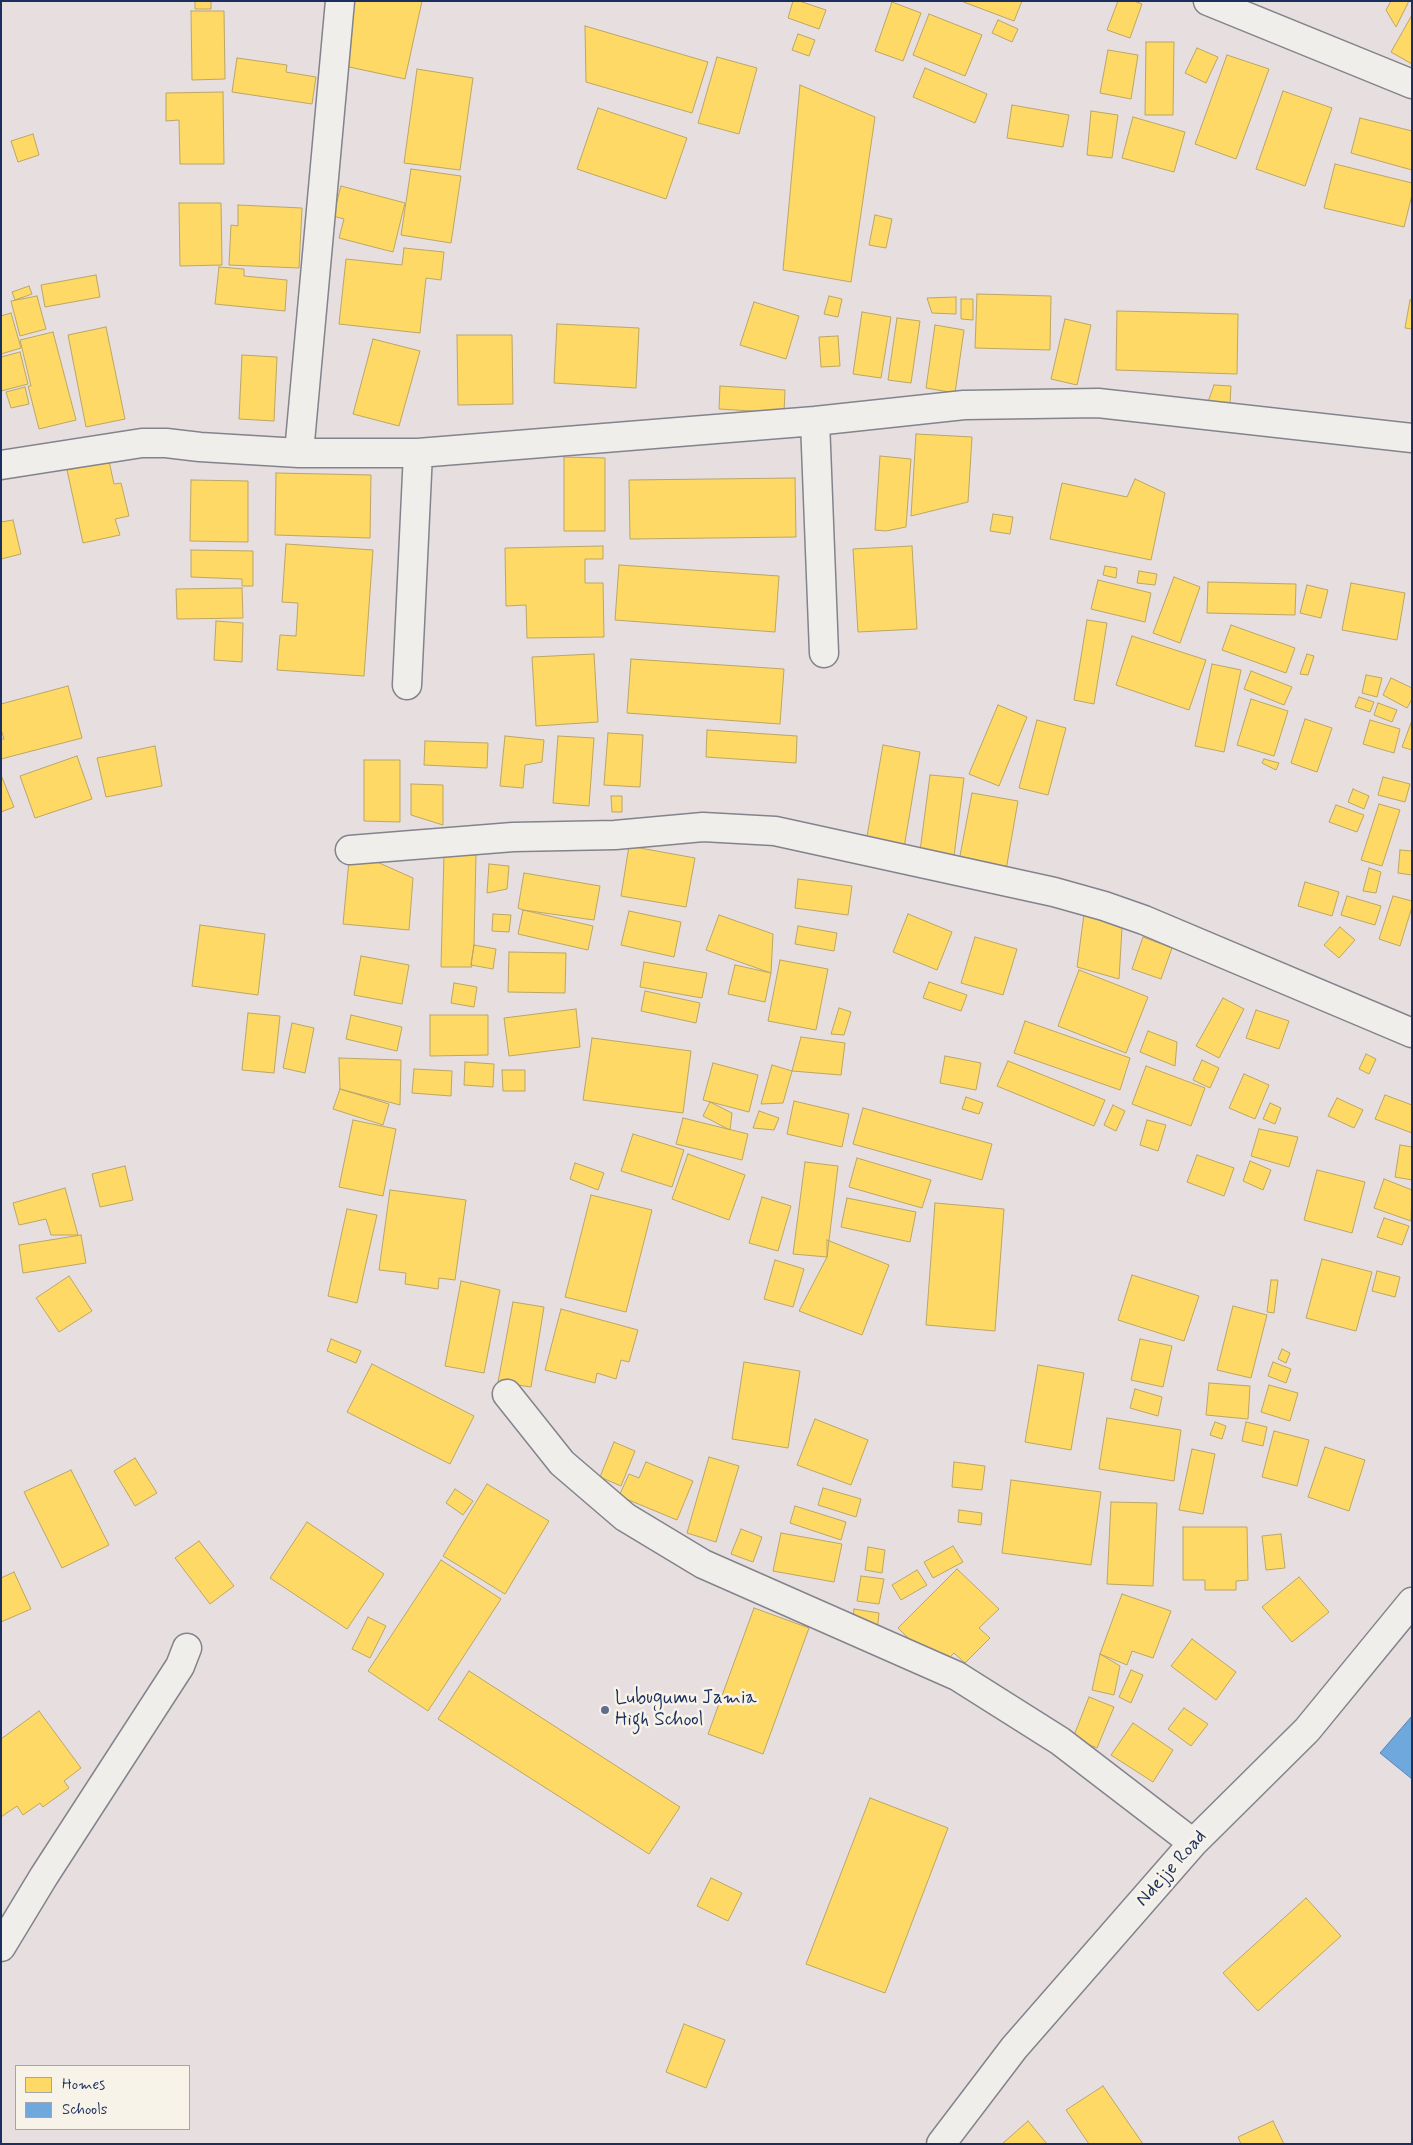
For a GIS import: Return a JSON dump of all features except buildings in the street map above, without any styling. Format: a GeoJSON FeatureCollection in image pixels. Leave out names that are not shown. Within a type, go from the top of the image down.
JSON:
{"type":"FeatureCollection","features":[{"type":"Feature","properties":{"kind":"street"},"geometry":{"type":"LineString","coordinates":[[299,454],[340,1]]}},
{"type":"Feature","properties":{"kind":"street"},"geometry":{"type":"LineString","coordinates":[[1208,1],[1412,84]]}},
{"type":"Feature","properties":{"kind":"street"},"geometry":{"type":"LineString","coordinates":[[1,465],[142,443],[166,443],[299,454],[418,453],[815,421],[964,404],[1098,403],[1412,438]]}},
{"type":"Feature","properties":{"kind":"street"},"geometry":{"type":"LineString","coordinates":[[815,421],[824,653]]}},
{"type":"Feature","properties":{"kind":"street"},"geometry":{"type":"LineString","coordinates":[[407,685],[418,453]]}},
{"type":"Feature","properties":{"kind":"street"},"geometry":{"type":"LineString","coordinates":[[350,850],[513,837],[615,835],[703,827],[775,831],[1054,892],[1104,906],[1144,920],[1412,1033]]}},
{"type":"Feature","properties":{"kind":"street"},"geometry":{"type":"LineString","coordinates":[[507,1394],[562,1463],[625,1517],[703,1564],[956,1676],[1060,1741],[1193,1843]]}},
{"type":"Feature","properties":{"kind":"street","name":"Ndejje Road"},"geometry":{"type":"LineString","coordinates":[[941,2144],[1014,2048],[1193,1843],[1307,1730],[1412,1602]]}},
{"type":"Feature","properties":{"kind":"street"},"geometry":{"type":"LineString","coordinates":[[1,1947],[44,1876],[180,1666],[187,1648]]}},
{"type":"Feature","properties":{"kind":"place","name":"Lubugumu Jamia High School"},"geometry":{"type":"Point","coordinates":[605,1710]}}]}
